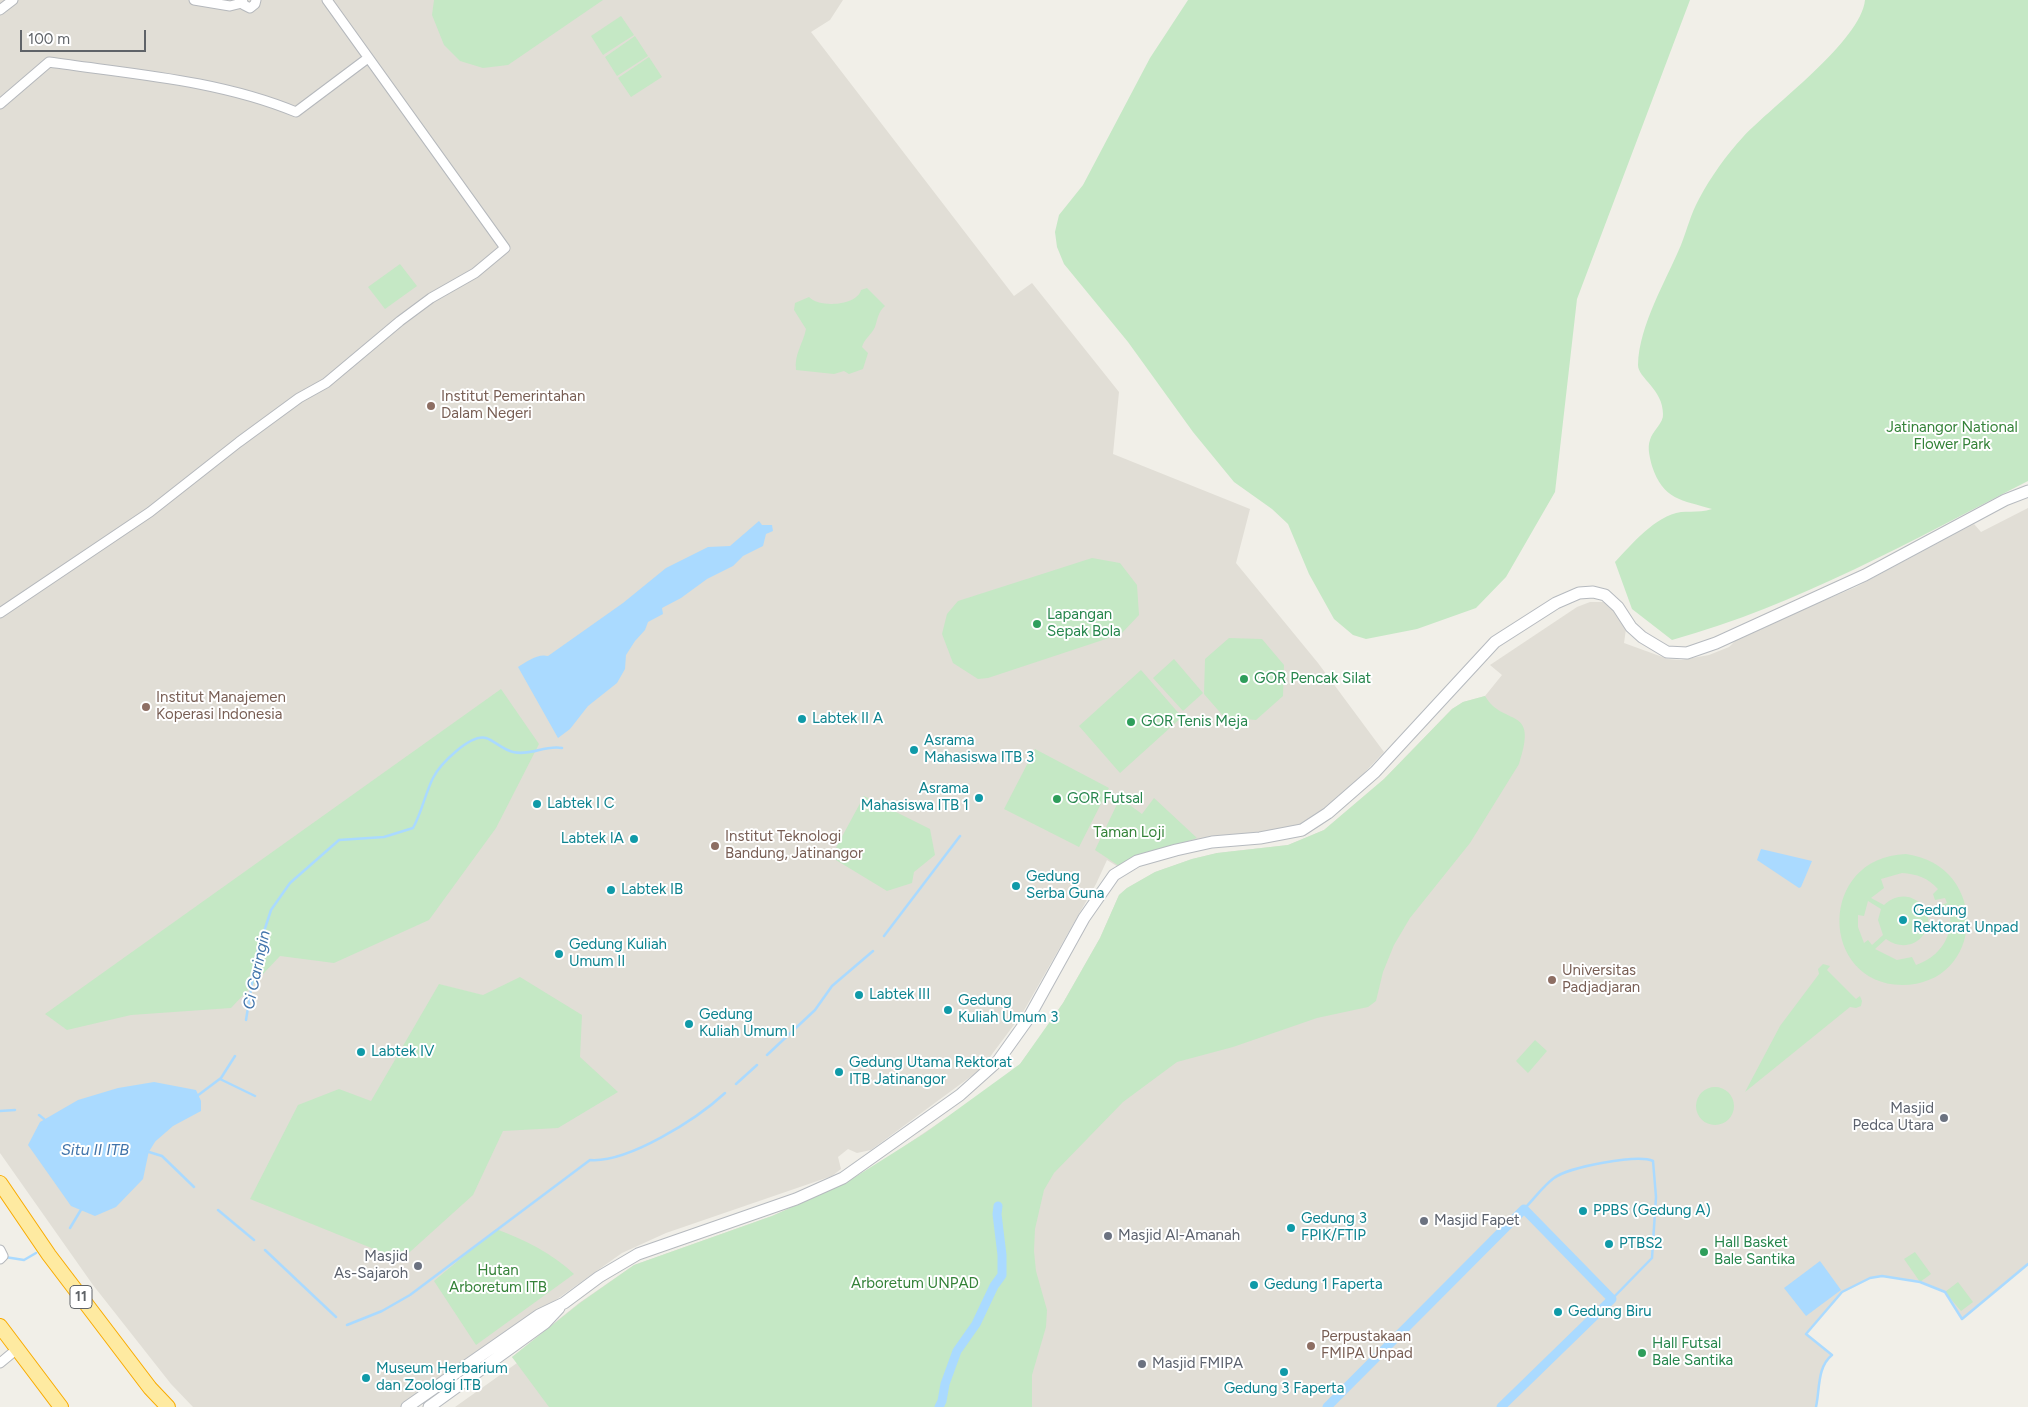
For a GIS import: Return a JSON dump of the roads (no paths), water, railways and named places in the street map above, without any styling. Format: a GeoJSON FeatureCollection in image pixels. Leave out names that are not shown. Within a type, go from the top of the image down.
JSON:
{"type":"FeatureCollection","features":[{"type":"Feature","properties":{"kind":"highway","name":"11"},"geometry":{"type":"LineString","coordinates":[[0,1183],[49,1255],[150,1388],[168,1407]]}},
{"type":"Feature","properties":{"kind":"highway"},"geometry":{"type":"LineString","coordinates":[[0,1326],[61,1407]]}},
{"type":"Feature","properties":{"kind":"main road"},"geometry":{"type":"LineString","coordinates":[[407,1407],[539,1315],[564,1303],[599,1278],[644,1251],[803,1197],[843,1178],[960,1095],[998,1061],[1028,1020],[1084,918],[1114,875],[1137,861],[1176,850],[1212,842],[1260,838],[1302,830],[1328,813],[1374,772],[1495,642],[1556,604],[1579,593],[1593,592],[1605,595],[1618,607],[1631,627],[1642,637],[1667,652],[1687,653],[1716,643],[1865,575],[2005,500],[2028,491]]}},
{"type":"Feature","properties":{"kind":"main road"},"geometry":{"type":"LineString","coordinates":[[429,1407],[545,1323],[564,1303]]}},
{"type":"Feature","properties":{"kind":"street"},"geometry":{"type":"LineString","coordinates":[[0,10],[12,0]]}},
{"type":"Feature","properties":{"kind":"street"},"geometry":{"type":"LineString","coordinates":[[194,0],[230,6],[242,2],[250,8],[255,4],[256,0]]}},
{"type":"Feature","properties":{"kind":"street"},"geometry":{"type":"LineString","coordinates":[[0,613],[150,512],[239,442],[299,398],[326,382],[400,321],[432,298],[475,272],[505,248],[327,0]]}},
{"type":"Feature","properties":{"kind":"street"},"geometry":{"type":"LineString","coordinates":[[0,104],[49,62],[203,86],[269,101],[296,112],[368,58]]}},
{"type":"Feature","properties":{"kind":"street"},"geometry":{"type":"LineString","coordinates":[[0,1250],[3,1256],[0,1259]]}},
{"type":"Feature","properties":{"kind":"street"},"geometry":{"type":"LineString","coordinates":[[0,1362],[17,1349]]}},
{"type":"Feature","properties":{"kind":"water"},"geometry":{"type":"Polygon","coordinates":[[[759,521],[762,525],[772,525],[773,531],[766,534],[763,546],[743,556],[733,566],[707,579],[681,598],[662,608],[663,614],[648,622],[645,630],[626,655],[625,669],[617,683],[588,706],[570,729],[558,738],[518,667],[536,657],[548,656],[623,603],[666,568],[708,547],[730,546],[759,521]]]}},
{"type":"Feature","properties":{"kind":"water"},"geometry":{"type":"Polygon","coordinates":[[[1761,849],[1812,861],[1801,887],[1799,888],[1757,860],[1761,849]]]}},
{"type":"Feature","properties":{"kind":"water","name":"Situ II ITB"},"geometry":{"type":"Polygon","coordinates":[[[154,1082],[196,1090],[201,1101],[201,1111],[173,1126],[150,1146],[143,1179],[116,1207],[95,1216],[71,1206],[28,1145],[40,1122],[78,1100],[118,1088],[154,1082]]]}},
{"type":"Feature","properties":{"kind":"water"},"geometry":{"type":"Polygon","coordinates":[[[1820,1261],[1841,1290],[1806,1316],[1784,1288],[1820,1261]]]}},
{"type":"Feature","properties":{"kind":"waterway","name":"Ci Caringin"},"geometry":{"type":"LineString","coordinates":[[246,1020],[257,953],[271,910],[290,883],[339,840],[384,837],[413,828],[430,784],[442,765],[464,745],[479,738],[486,738],[509,751],[520,753],[555,747],[562,748]]}},
{"type":"Feature","properties":{"kind":"waterway"},"geometry":{"type":"LineString","coordinates":[[884,936],[960,836]]}},
{"type":"Feature","properties":{"kind":"waterway"},"geometry":{"type":"LineString","coordinates":[[767,1055],[815,1010],[832,986],[873,951]]}},
{"type":"Feature","properties":{"kind":"waterway","name":"Ci Caringin"},"geometry":{"type":"LineString","coordinates":[[197,1096],[221,1078],[235,1056]]}},
{"type":"Feature","properties":{"kind":"waterway"},"geometry":{"type":"LineString","coordinates":[[736,1084],[757,1065]]}},
{"type":"Feature","properties":{"kind":"waterway"},"geometry":{"type":"LineString","coordinates":[[220,1079],[255,1096]]}},
{"type":"Feature","properties":{"kind":"waterway"},"geometry":{"type":"LineString","coordinates":[[347,1325],[382,1311],[410,1295],[590,1160],[606,1159],[642,1147],[697,1115],[725,1093]]}},
{"type":"Feature","properties":{"kind":"waterway"},"geometry":{"type":"LineString","coordinates":[[0,1111],[15,1110]]}},
{"type":"Feature","properties":{"kind":"waterway"},"geometry":{"type":"LineString","coordinates":[[39,1115],[44,1119]]}},
{"type":"Feature","properties":{"kind":"waterway","name":"Ci Caringin"},"geometry":{"type":"LineString","coordinates":[[146,1154],[154,1141]]}},
{"type":"Feature","properties":{"kind":"waterway"},"geometry":{"type":"LineString","coordinates":[[149,1152],[162,1156],[194,1187]]}},
{"type":"Feature","properties":{"kind":"waterway"},"geometry":{"type":"LineString","coordinates":[[1524,1209],[1546,1185],[1562,1174],[1588,1166],[1619,1160],[1645,1159],[1653,1161],[1656,1197],[1652,1258],[1612,1299]]}},
{"type":"Feature","properties":{"kind":"waterway"},"geometry":{"type":"LineString","coordinates":[[939,1407],[957,1351],[976,1324],[994,1286],[1002,1275],[998,1206]]}},
{"type":"Feature","properties":{"kind":"waterway","name":"Ci Caringin"},"geometry":{"type":"LineString","coordinates":[[70,1228],[82,1208]]}},
{"type":"Feature","properties":{"kind":"waterway"},"geometry":{"type":"LineString","coordinates":[[1327,1407],[1524,1209],[1612,1299],[1501,1407]]}},
{"type":"Feature","properties":{"kind":"waterway"},"geometry":{"type":"LineString","coordinates":[[218,1210],[254,1240]]}},
{"type":"Feature","properties":{"kind":"waterway"},"geometry":{"type":"LineString","coordinates":[[265,1250],[336,1317]]}},
{"type":"Feature","properties":{"kind":"waterway","name":"Ci Caringin"},"geometry":{"type":"LineString","coordinates":[[5,1257],[24,1260],[36,1253]]}},
{"type":"Feature","properties":{"kind":"waterway"},"geometry":{"type":"LineString","coordinates":[[1816,1407],[1821,1372],[1832,1355],[1806,1334],[1842,1292],[1870,1278],[1882,1276],[1920,1282],[1945,1292],[1962,1319],[2028,1264]]}},
{"type":"Feature","properties":{"kind":"place","name":"Institut Pemerintahan Dalam Negeri"},"geometry":{"type":"Point","coordinates":[431,406]}},
{"type":"Feature","properties":{"kind":"place","name":"Lapangan Sepak Bola"},"geometry":{"type":"Point","coordinates":[1037,624]}},
{"type":"Feature","properties":{"kind":"place","name":"GOR Pencak Silat"},"geometry":{"type":"Point","coordinates":[1244,679]}},
{"type":"Feature","properties":{"kind":"place","name":"Institut Manajemen Koperasi Indonesia"},"geometry":{"type":"Point","coordinates":[146,707]}},
{"type":"Feature","properties":{"kind":"place","name":"Labtek II A"},"geometry":{"type":"Point","coordinates":[802,719]}},
{"type":"Feature","properties":{"kind":"place","name":"GOR Tenis Meja"},"geometry":{"type":"Point","coordinates":[1131,722]}},
{"type":"Feature","properties":{"kind":"place","name":"Asrama Mahasiswa ITB 3"},"geometry":{"type":"Point","coordinates":[914,750]}},
{"type":"Feature","properties":{"kind":"place","name":"Asrama Mahasiswa ITB 1"},"geometry":{"type":"Point","coordinates":[979,798]}},
{"type":"Feature","properties":{"kind":"place","name":"GOR Futsal"},"geometry":{"type":"Point","coordinates":[1057,799]}},
{"type":"Feature","properties":{"kind":"place","name":"Labtek I C"},"geometry":{"type":"Point","coordinates":[537,804]}},
{"type":"Feature","properties":{"kind":"place","name":"Labtek IA"},"geometry":{"type":"Point","coordinates":[634,839]}},
{"type":"Feature","properties":{"kind":"place","name":"Institut Teknologi Bandung, Jatinangor"},"geometry":{"type":"Point","coordinates":[715,846]}},
{"type":"Feature","properties":{"kind":"place","name":"Gedung Serba Guna"},"geometry":{"type":"Point","coordinates":[1016,886]}},
{"type":"Feature","properties":{"kind":"place","name":"Labtek IB"},"geometry":{"type":"Point","coordinates":[611,890]}},
{"type":"Feature","properties":{"kind":"place","name":"Gedung Rektorat Unpad"},"geometry":{"type":"Point","coordinates":[1903,920]}},
{"type":"Feature","properties":{"kind":"place","name":"Gedung Kuliah Umum II"},"geometry":{"type":"Point","coordinates":[559,954]}},
{"type":"Feature","properties":{"kind":"place","name":"Universitas Padjadjaran"},"geometry":{"type":"Point","coordinates":[1552,980]}},
{"type":"Feature","properties":{"kind":"place","name":"Labtek III"},"geometry":{"type":"Point","coordinates":[859,995]}},
{"type":"Feature","properties":{"kind":"place","name":"Gedung Kuliah Umum 3"},"geometry":{"type":"Point","coordinates":[948,1010]}},
{"type":"Feature","properties":{"kind":"place","name":"Gedung Kuliah Umum I"},"geometry":{"type":"Point","coordinates":[689,1024]}},
{"type":"Feature","properties":{"kind":"place","name":"Labtek IV"},"geometry":{"type":"Point","coordinates":[361,1052]}},
{"type":"Feature","properties":{"kind":"place","name":"Gedung Utama Rektorat ITB Jatinangor"},"geometry":{"type":"Point","coordinates":[839,1072]}},
{"type":"Feature","properties":{"kind":"place","name":"Masjid Pedca Utara"},"geometry":{"type":"Point","coordinates":[1944,1118]}},
{"type":"Feature","properties":{"kind":"place","name":"PPBS (Gedung A)"},"geometry":{"type":"Point","coordinates":[1583,1211]}},
{"type":"Feature","properties":{"kind":"place","name":"Masjid Fapet"},"geometry":{"type":"Point","coordinates":[1424,1221]}},
{"type":"Feature","properties":{"kind":"place","name":"Gedung 3 FPIK/FTIP"},"geometry":{"type":"Point","coordinates":[1291,1228]}},
{"type":"Feature","properties":{"kind":"place","name":"Masjid Al-Amanah"},"geometry":{"type":"Point","coordinates":[1108,1236]}},
{"type":"Feature","properties":{"kind":"place","name":"PTBS2"},"geometry":{"type":"Point","coordinates":[1609,1244]}},
{"type":"Feature","properties":{"kind":"place","name":"Hall Basket Bale Santika"},"geometry":{"type":"Point","coordinates":[1704,1252]}},
{"type":"Feature","properties":{"kind":"place","name":"Masjid As-Sajaroh"},"geometry":{"type":"Point","coordinates":[418,1266]}},
{"type":"Feature","properties":{"kind":"place","name":"Gedung 1 Faperta"},"geometry":{"type":"Point","coordinates":[1254,1285]}},
{"type":"Feature","properties":{"kind":"place","name":"Gedung Biru"},"geometry":{"type":"Point","coordinates":[1558,1312]}},
{"type":"Feature","properties":{"kind":"place","name":"Perpustakaan FMIPA Unpad"},"geometry":{"type":"Point","coordinates":[1311,1346]}},
{"type":"Feature","properties":{"kind":"place","name":"Hall Futsal Bale Santika"},"geometry":{"type":"Point","coordinates":[1642,1353]}},
{"type":"Feature","properties":{"kind":"place","name":"Masjid FMIPA"},"geometry":{"type":"Point","coordinates":[1142,1364]}},
{"type":"Feature","properties":{"kind":"place","name":"Gedung 3 Faperta"},"geometry":{"type":"Point","coordinates":[1284,1372]}},
{"type":"Feature","properties":{"kind":"place","name":"Museum Herbarium dan Zoologi ITB"},"geometry":{"type":"Point","coordinates":[366,1378]}},
{"type":"Feature","properties":{"kind":"park label","name":"Jatinangor National Flower Park"},"geometry":{"type":"Point","coordinates":[1952,436]}},
{"type":"Feature","properties":{"kind":"park label","name":"Taman Loji"},"geometry":{"type":"Point","coordinates":[1129,833]}},
{"type":"Feature","properties":{"kind":"park label","name":"Hutan Arboretum ITB"},"geometry":{"type":"Point","coordinates":[498,1280]}},
{"type":"Feature","properties":{"kind":"park label","name":"Arboretum UNPAD"},"geometry":{"type":"Point","coordinates":[915,1284]}}]}
